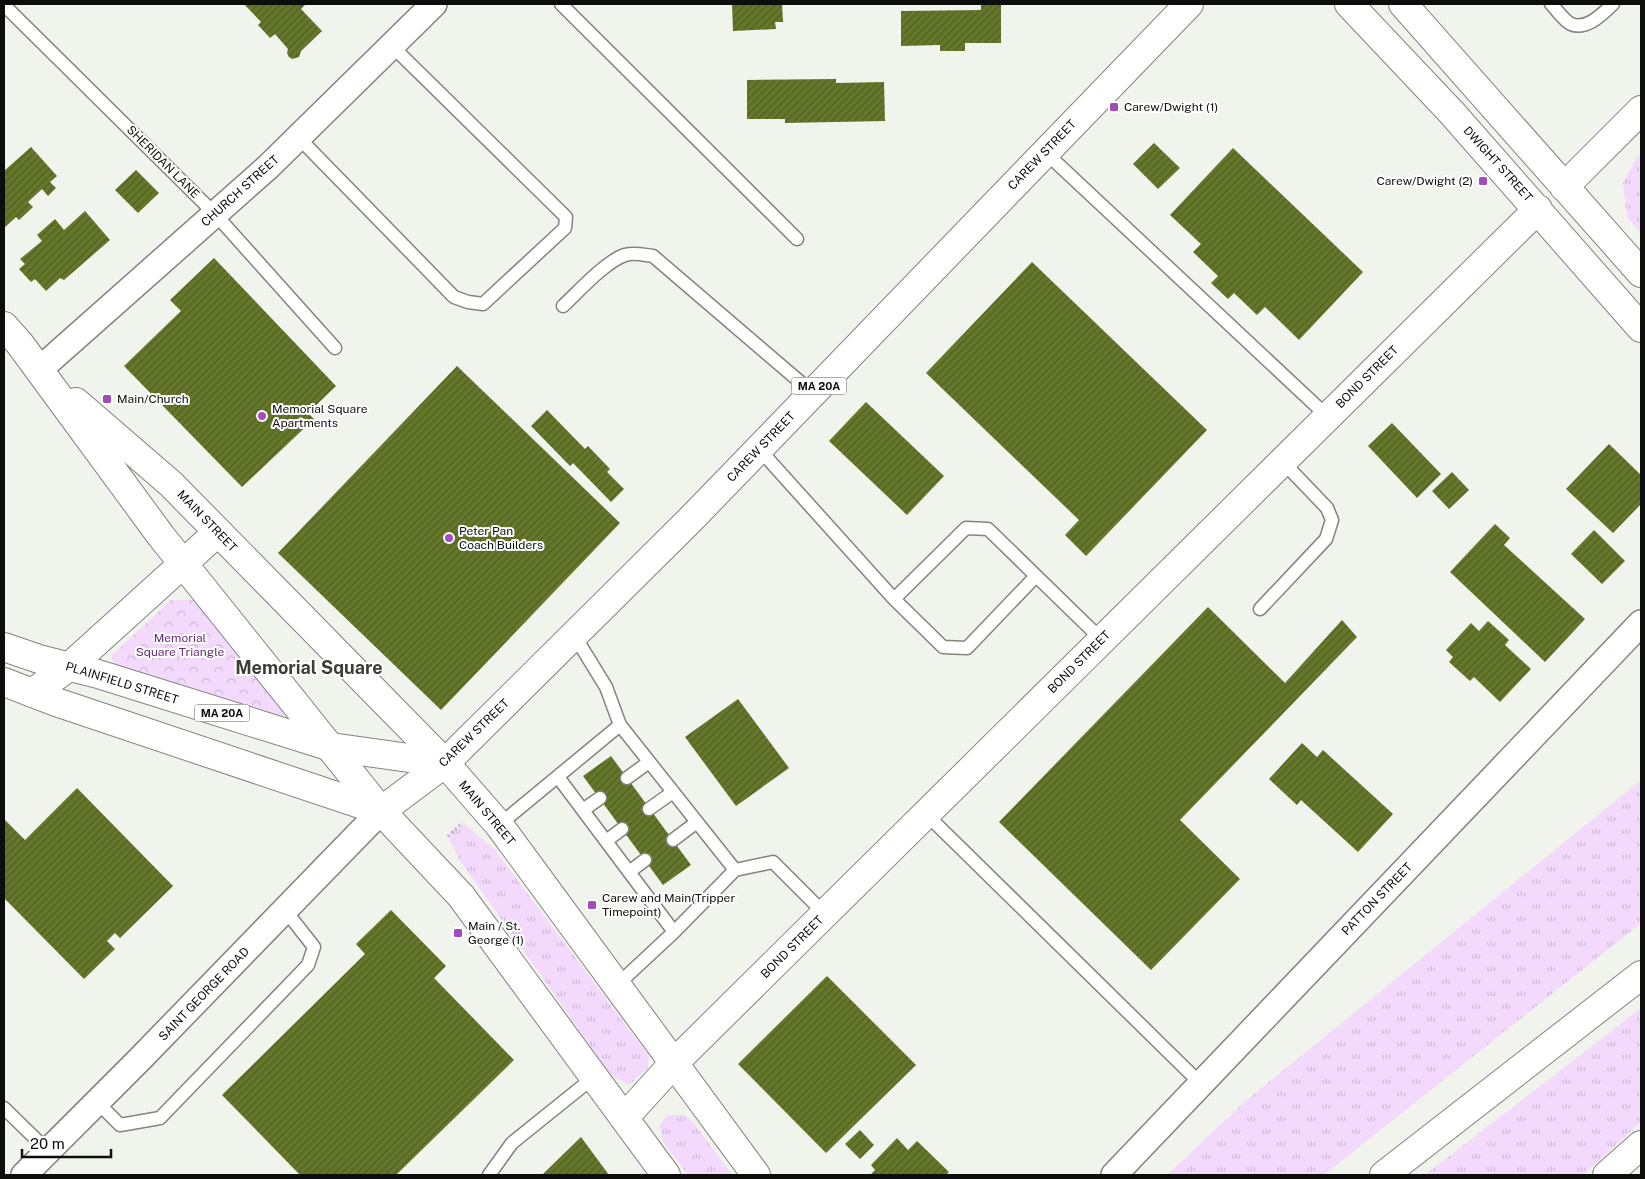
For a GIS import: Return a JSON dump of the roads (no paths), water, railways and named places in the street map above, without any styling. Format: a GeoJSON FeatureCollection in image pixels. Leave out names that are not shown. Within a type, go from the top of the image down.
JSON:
{"type":"FeatureCollection","features":[{"type":"Feature","properties":{"kind":"main road","name":"CAREW STREET"},"geometry":{"type":"LineString","coordinates":[[381,811],[445,763],[693,517],[1189,4]]}},
{"type":"Feature","properties":{"kind":"main road","name":"DWIGHT STREET"},"geometry":{"type":"LineString","coordinates":[[1350,4],[1452,113],[1641,328]]}},
{"type":"Feature","properties":{"kind":"main road"},"geometry":{"type":"LineString","coordinates":[[1403,4],[1641,273]]}},
{"type":"Feature","properties":{"kind":"main road"},"geometry":{"type":"LineString","coordinates":[[1564,186],[1641,110]]}},
{"type":"Feature","properties":{"kind":"main road","name":"BOND STREET"},"geometry":{"type":"LineString","coordinates":[[624,1118],[674,1064],[1538,209]]}},
{"type":"Feature","properties":{"kind":"main road","name":"MAIN STREET"},"geometry":{"type":"LineString","coordinates":[[4,326],[20,344],[157,530],[381,811],[461,896],[666,1175]]}},
{"type":"Feature","properties":{"kind":"main road","name":"MAIN STREET"},"geometry":{"type":"LineString","coordinates":[[39,370],[172,484],[445,763],[499,825],[756,1175]]}},
{"type":"Feature","properties":{"kind":"main road"},"geometry":{"type":"LineString","coordinates":[[32,693],[68,666],[218,532]]}},
{"type":"Feature","properties":{"kind":"main road","name":"PLAINFIELD STREET"},"geometry":{"type":"LineString","coordinates":[[4,647],[331,747],[445,763]]}},
{"type":"Feature","properties":{"kind":"main road"},"geometry":{"type":"LineString","coordinates":[[4,682],[381,811]]}},
{"type":"Feature","properties":{"kind":"main road"},"geometry":{"type":"LineString","coordinates":[[1534,1059],[1641,957]]}},
{"type":"Feature","properties":{"kind":"main road"},"geometry":{"type":"LineString","coordinates":[[1384,1175],[1641,975]]}},
{"type":"Feature","properties":{"kind":"main road"},"geometry":{"type":"LineString","coordinates":[[1607,1175],[1641,1144]]}},
{"type":"Feature","properties":{"kind":"street","name":"CHURCH STREET"},"geometry":{"type":"LineString","coordinates":[[39,370],[268,167],[434,4]]}},
{"type":"Feature","properties":{"kind":"street","name":"PATTON STREET"},"geometry":{"type":"LineString","coordinates":[[1114,1175],[1641,623]]}},
{"type":"Feature","properties":{"kind":"street","name":"SAINT GEORGE ROAD"},"geometry":{"type":"LineString","coordinates":[[24,1175],[381,811]]}},
{"type":"Feature","properties":{"kind":"lane"},"geometry":{"type":"LineString","coordinates":[[561,4],[797,239]]}},
{"type":"Feature","properties":{"kind":"lane"},"geometry":{"type":"LineString","coordinates":[[1551,4],[1570,24],[1581,26],[1597,19],[1613,4]]}},
{"type":"Feature","properties":{"kind":"lane","name":"SHERIDAN LANE"},"geometry":{"type":"LineString","coordinates":[[4,5],[215,214],[335,348]]}},
{"type":"Feature","properties":{"kind":"lane"},"geometry":{"type":"LineString","coordinates":[[298,137],[454,297],[468,302],[483,304],[565,228],[566,217],[391,45]]}},
{"type":"Feature","properties":{"kind":"lane"},"geometry":{"type":"LineString","coordinates":[[1045,152],[1327,416]]}},
{"type":"Feature","properties":{"kind":"lane"},"geometry":{"type":"LineString","coordinates":[[563,306],[604,268],[624,255],[653,256],[812,393]]}},
{"type":"Feature","properties":{"kind":"lane"},"geometry":{"type":"LineString","coordinates":[[759,449],[894,599],[943,647],[967,648],[1036,576]]}},
{"type":"Feature","properties":{"kind":"lane"},"geometry":{"type":"LineString","coordinates":[[1260,609],[1326,539],[1332,520],[1327,508],[1282,462]]}},
{"type":"Feature","properties":{"kind":"lane"},"geometry":{"type":"LineString","coordinates":[[894,599],[966,528],[988,529],[1102,640]]}},
{"type":"Feature","properties":{"kind":"lane"},"geometry":{"type":"LineString","coordinates":[[574,635],[606,687],[620,726],[735,870]]}},
{"type":"Feature","properties":{"kind":"lane"},"geometry":{"type":"LineString","coordinates":[[499,825],[620,726]]}},
{"type":"Feature","properties":{"kind":"lane"},"geometry":{"type":"LineString","coordinates":[[627,778],[649,762]]}},
{"type":"Feature","properties":{"kind":"lane"},"geometry":{"type":"LineString","coordinates":[[558,776],[674,932]]}},
{"type":"Feature","properties":{"kind":"lane"},"geometry":{"type":"LineString","coordinates":[[650,809],[673,792]]}},
{"type":"Feature","properties":{"kind":"lane"},"geometry":{"type":"LineString","coordinates":[[583,810],[600,798]]}},
{"type":"Feature","properties":{"kind":"lane"},"geometry":{"type":"LineString","coordinates":[[926,814],[1201,1084]]}},
{"type":"Feature","properties":{"kind":"lane"},"geometry":{"type":"LineString","coordinates":[[673,840],[697,822]]}},
{"type":"Feature","properties":{"kind":"lane"},"geometry":{"type":"LineString","coordinates":[[606,841],[622,829]]}},
{"type":"Feature","properties":{"kind":"lane"},"geometry":{"type":"LineString","coordinates":[[629,872],[645,860]]}},
{"type":"Feature","properties":{"kind":"lane"},"geometry":{"type":"LineString","coordinates":[[616,986],[674,932],[735,870],[773,862],[825,914]]}},
{"type":"Feature","properties":{"kind":"lane"},"geometry":{"type":"LineString","coordinates":[[97,1102],[120,1125],[160,1118],[308,965],[314,947],[285,910]]}},
{"type":"Feature","properties":{"kind":"lane"},"geometry":{"type":"LineString","coordinates":[[489,1175],[512,1143],[594,1077]]}},
{"type":"Feature","properties":{"kind":"lane"},"geometry":{"type":"LineString","coordinates":[[4,1108],[48,1151]]}},
{"type":"Feature","properties":{"kind":"place","name":"Carew/Dwight (1)"},"geometry":{"type":"Point","coordinates":[1114,107]}},
{"type":"Feature","properties":{"kind":"place","name":"Carew/Dwight (2)"},"geometry":{"type":"Point","coordinates":[1483,181]}},
{"type":"Feature","properties":{"kind":"place","name":"Main/Church"},"geometry":{"type":"Point","coordinates":[107,399]}},
{"type":"Feature","properties":{"kind":"place","name":"Memorial Square Apartments"},"geometry":{"type":"Point","coordinates":[262,416]}},
{"type":"Feature","properties":{"kind":"place","name":"Peter Pan Coach Builders"},"geometry":{"type":"Point","coordinates":[449,538]}},
{"type":"Feature","properties":{"kind":"place","name":"Carew and Main(Tripper Timepoint)"},"geometry":{"type":"Point","coordinates":[592,905]}},
{"type":"Feature","properties":{"kind":"place","name":"Main / St. George (1)"},"geometry":{"type":"Point","coordinates":[458,933]}},
{"type":"Feature","properties":{"kind":"district","name":"Memorial Square"},"geometry":{"type":"Point","coordinates":[309,668]}},
{"type":"Feature","properties":{"kind":"park label","name":"Memorial Square Triangle"},"geometry":{"type":"Point","coordinates":[180,645]}}]}
